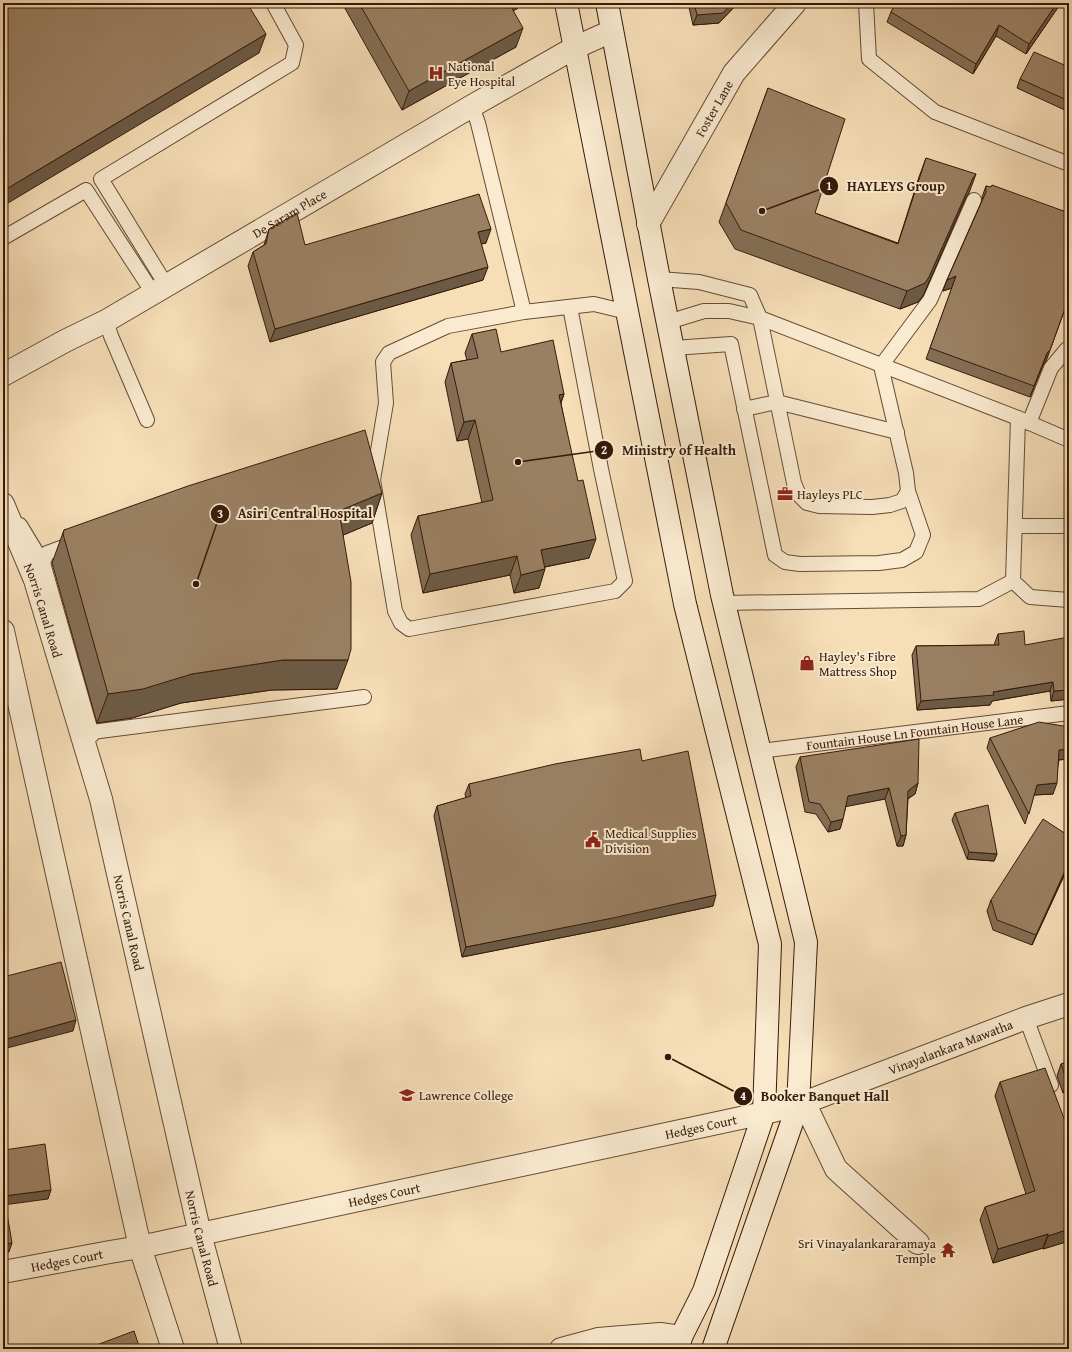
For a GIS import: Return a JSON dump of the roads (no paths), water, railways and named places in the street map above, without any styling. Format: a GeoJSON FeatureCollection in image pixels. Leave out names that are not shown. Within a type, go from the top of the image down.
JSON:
{"type":"FeatureCollection","features":[{"type":"Feature","properties":{"kind":"street"},"geometry":{"type":"LineString","coordinates":[[561,1349],[598,1339],[660,1334],[680,1343],[704,1291],[764,1113],[770,944],[685,604],[566,3]]}},
{"type":"Feature","properties":{"kind":"street"},"geometry":{"type":"LineString","coordinates":[[607,3],[648,224],[724,604],[806,942],[801,1104],[713,1349]]}},
{"type":"Feature","properties":{"kind":"street","name":"Foster Lane"},"geometry":{"type":"LineString","coordinates":[[648,224],[734,73],[795,3]]}},
{"type":"Feature","properties":{"kind":"street","name":"De Saram Place"},"geometry":{"type":"LineString","coordinates":[[3,375],[65,341],[106,321],[472,106],[574,48],[612,31]]}},
{"type":"Feature","properties":{"kind":"street","name":"Norris Canal Road"},"geometry":{"type":"LineString","coordinates":[[3,504],[35,580],[101,799],[200,1234],[231,1349]]}},
{"type":"Feature","properties":{"kind":"street"},"geometry":{"type":"LineString","coordinates":[[3,631],[140,1247],[173,1349]]}},
{"type":"Feature","properties":{"kind":"street","name":"Vinayalankara Mawatha"},"geometry":{"type":"LineString","coordinates":[[764,1113],[801,1104],[1026,1018],[1069,1004]]}},
{"type":"Feature","properties":{"kind":"street"},"geometry":{"type":"LineString","coordinates":[[801,1104],[836,1168],[918,1243]]}},
{"type":"Feature","properties":{"kind":"street","name":"Hedges Court"},"geometry":{"type":"LineString","coordinates":[[3,1272],[140,1247],[764,1113]]}},
{"type":"Feature","properties":{"kind":"lane"},"geometry":{"type":"LineString","coordinates":[[160,289],[101,179],[292,63],[296,45],[273,3]]}},
{"type":"Feature","properties":{"kind":"lane"},"geometry":{"type":"LineString","coordinates":[[866,3],[869,58],[935,112],[1069,164]]}},
{"type":"Feature","properties":{"kind":"lane"},"geometry":{"type":"LineString","coordinates":[[472,106],[478,123],[524,312]]}},
{"type":"Feature","properties":{"kind":"lane"},"geometry":{"type":"LineString","coordinates":[[3,238],[86,190],[160,289]]}},
{"type":"Feature","properties":{"kind":"lane"},"geometry":{"type":"LineString","coordinates":[[673,348],[731,344],[775,555],[785,562],[800,564],[880,563],[902,560],[916,552],[923,535],[908,491],[906,473],[882,366],[930,300],[974,200]]}},
{"type":"Feature","properties":{"kind":"lane"},"geometry":{"type":"LineString","coordinates":[[659,280],[699,282],[750,295],[760,318],[794,483],[799,495],[807,503],[819,506],[872,507],[890,505],[902,501],[908,491]]}},
{"type":"Feature","properties":{"kind":"lane"},"geometry":{"type":"LineString","coordinates":[[570,307],[601,469],[625,581],[615,591],[409,629],[401,623],[395,610],[373,480],[386,403],[383,362],[389,353],[448,326],[524,312],[594,304],[627,312]]}},
{"type":"Feature","properties":{"kind":"lane"},"geometry":{"type":"LineString","coordinates":[[668,322],[704,311],[729,311],[760,318],[1069,440]]}},
{"type":"Feature","properties":{"kind":"lane"},"geometry":{"type":"LineString","coordinates":[[106,321],[110,336],[147,420]]}},
{"type":"Feature","properties":{"kind":"lane"},"geometry":{"type":"LineString","coordinates":[[1069,349],[1067,349],[1051,368],[1024,421],[1015,526],[1013,581],[1030,597],[1069,600]]}},
{"type":"Feature","properties":{"kind":"lane"},"geometry":{"type":"LineString","coordinates":[[744,408],[777,402],[897,432]]}},
{"type":"Feature","properties":{"kind":"lane"},"geometry":{"type":"LineString","coordinates":[[3,504],[25,532],[43,563],[92,732],[101,799]]}},
{"type":"Feature","properties":{"kind":"lane"},"geometry":{"type":"LineString","coordinates":[[1015,526],[1069,526]]}},
{"type":"Feature","properties":{"kind":"lane"},"geometry":{"type":"LineString","coordinates":[[43,563],[48,553],[88,538]]}},
{"type":"Feature","properties":{"kind":"lane"},"geometry":{"type":"LineString","coordinates":[[724,604],[979,599],[1013,581]]}},
{"type":"Feature","properties":{"kind":"lane"},"geometry":{"type":"LineString","coordinates":[[92,732],[364,697]]}},
{"type":"Feature","properties":{"kind":"lane","name":"Fountain House Ln Fountain House Lane"},"geometry":{"type":"LineString","coordinates":[[760,751],[1069,712]]}},
{"type":"Feature","properties":{"kind":"lane"},"geometry":{"type":"LineString","coordinates":[[1026,1018],[1056,1098]]}},
{"type":"Feature","properties":{"kind":"place","name":"National Eye Hospital"},"geometry":{"type":"Point","coordinates":[436,73]}},
{"type":"Feature","properties":{"kind":"place","name":"HAYLEYS Group"},"geometry":{"type":"Point","coordinates":[762,211]}},
{"type":"Feature","properties":{"kind":"place","name":"Ministry of Health"},"geometry":{"type":"Point","coordinates":[518,462]}},
{"type":"Feature","properties":{"kind":"place","name":"Hayleys PLC"},"geometry":{"type":"Point","coordinates":[785,494]}},
{"type":"Feature","properties":{"kind":"place","name":"Asiri Central Hospital"},"geometry":{"type":"Point","coordinates":[196,584]}},
{"type":"Feature","properties":{"kind":"place","name":"Hayley's Fibre Mattress Shop"},"geometry":{"type":"Point","coordinates":[807,663]}},
{"type":"Feature","properties":{"kind":"place","name":"Medical Supplies Division"},"geometry":{"type":"Point","coordinates":[593,840]}},
{"type":"Feature","properties":{"kind":"place","name":"Booker Banquet Hall"},"geometry":{"type":"Point","coordinates":[668,1057]}},
{"type":"Feature","properties":{"kind":"place","name":"Lawrence College"},"geometry":{"type":"Point","coordinates":[407,1095]}},
{"type":"Feature","properties":{"kind":"place","name":"Sri Vinayalankararamaya Temple"},"geometry":{"type":"Point","coordinates":[948,1250]}}]}
